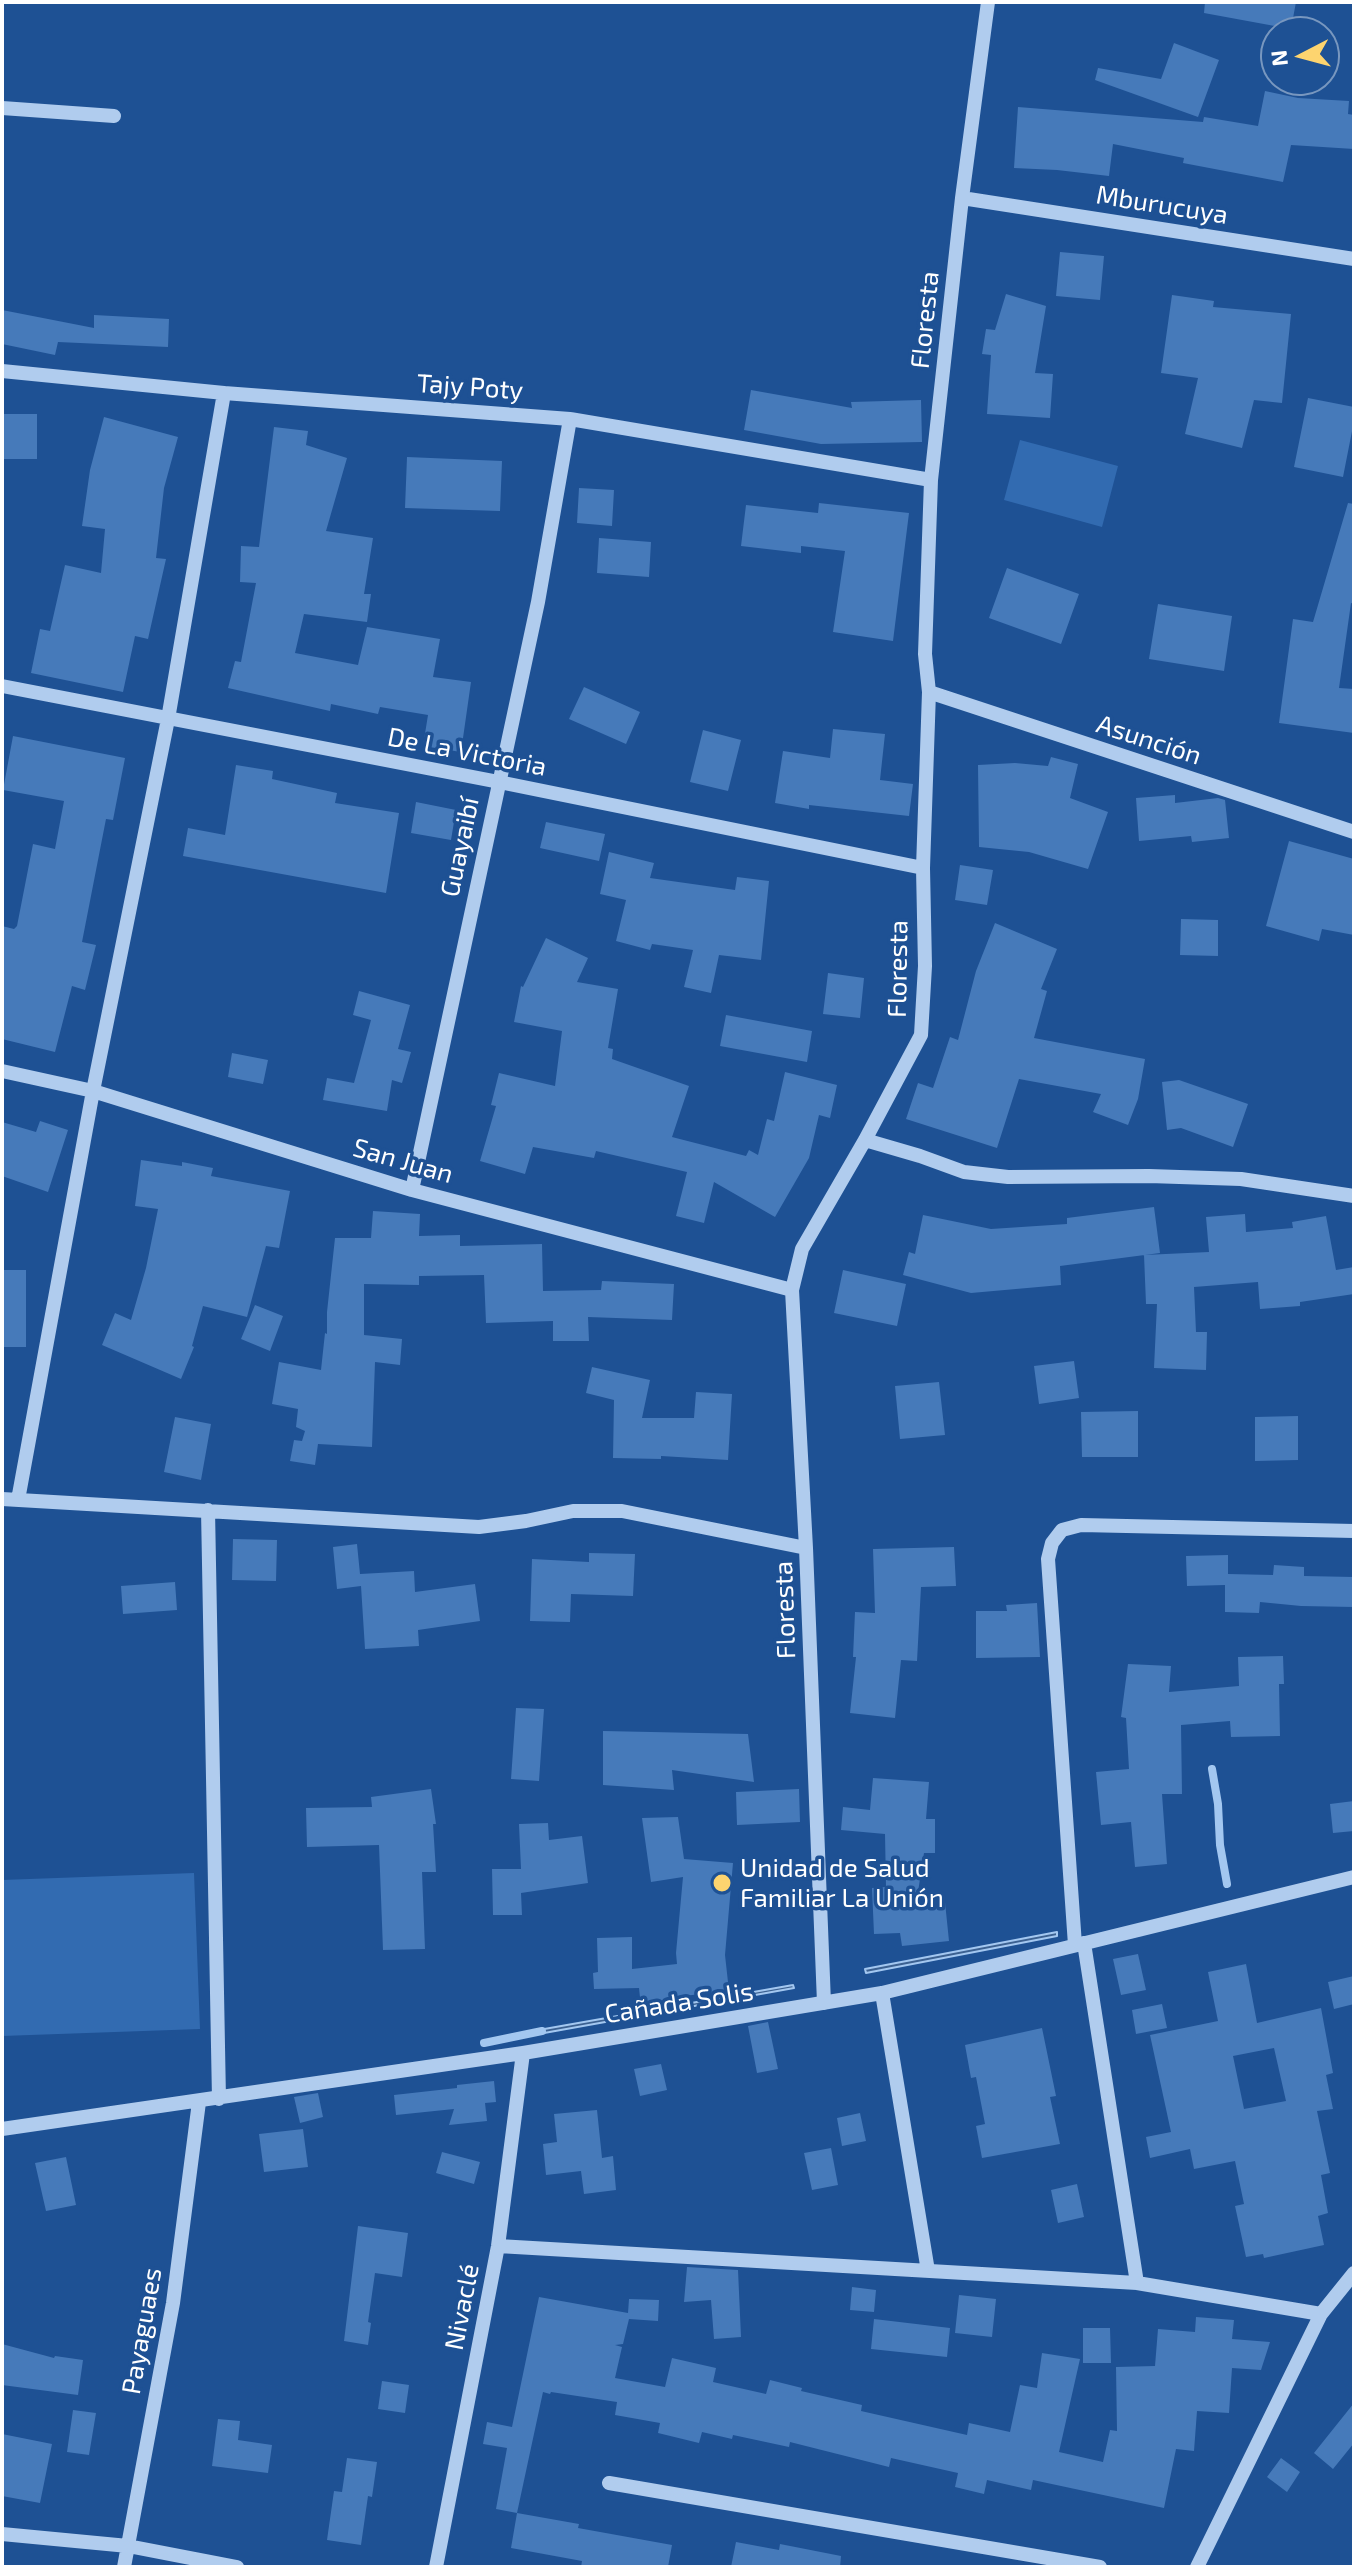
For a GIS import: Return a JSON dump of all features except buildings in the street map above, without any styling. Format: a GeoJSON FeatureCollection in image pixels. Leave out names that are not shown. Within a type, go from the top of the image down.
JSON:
{"type":"FeatureCollection","features":[{"type":"Feature","properties":{"kind":"street","name":"Floresta"},"geometry":{"type":"LineString","coordinates":[[824,2003],[806,1548],[792,1290],[802,1249],[921,1035],[929,692],[925,654],[931,480],[962,198],[988,2]]}},
{"type":"Feature","properties":{"kind":"street"},"geometry":{"type":"LineString","coordinates":[[2,108],[114,116]]}},
{"type":"Feature","properties":{"kind":"street","name":"Mburucuya"},"geometry":{"type":"LineString","coordinates":[[962,198],[1354,259]]}},
{"type":"Feature","properties":{"kind":"street","name":"Tajy Poty"},"geometry":{"type":"LineString","coordinates":[[2,371],[224,393],[570,419],[931,480]]}},
{"type":"Feature","properties":{"kind":"street"},"geometry":{"type":"LineString","coordinates":[[18,1500],[93,1091],[168,719],[224,393]]}},
{"type":"Feature","properties":{"kind":"street","name":"Guayaibí"},"geometry":{"type":"LineString","coordinates":[[412,1190],[538,602],[570,419]]}},
{"type":"Feature","properties":{"kind":"street","name":"De La Victoria"},"geometry":{"type":"LineString","coordinates":[[2,686],[923,868]]}},
{"type":"Feature","properties":{"kind":"street","name":"Asunción"},"geometry":{"type":"LineString","coordinates":[[929,692],[1354,832]]}},
{"type":"Feature","properties":{"kind":"street","name":"San Juan"},"geometry":{"type":"LineString","coordinates":[[2,1071],[93,1091],[412,1190],[792,1290]]}},
{"type":"Feature","properties":{"kind":"street"},"geometry":{"type":"LineString","coordinates":[[865,1140],[964,1172],[1008,1177],[1241,1179],[1354,1196]]}},
{"type":"Feature","properties":{"kind":"street"},"geometry":{"type":"LineString","coordinates":[[2,1499],[479,1527],[573,1511],[622,1511],[806,1548]]}},
{"type":"Feature","properties":{"kind":"street"},"geometry":{"type":"LineString","coordinates":[[208,1510],[219,2099]]}},
{"type":"Feature","properties":{"kind":"street"},"geometry":{"type":"LineString","coordinates":[[1137,2283],[1079,1944],[1048,1559],[1052,1543],[1062,1530],[1081,1525],[1354,1531]]}},
{"type":"Feature","properties":{"kind":"street","name":"Cañada Solis"},"geometry":{"type":"LineString","coordinates":[[2,2129],[523,2053],[882,1993],[1354,1877]]}},
{"type":"Feature","properties":{"kind":"street"},"geometry":{"type":"LineString","coordinates":[[882,1993],[928,2271]]}},
{"type":"Feature","properties":{"kind":"street","name":"Nivaclé"},"geometry":{"type":"LineString","coordinates":[[436,2567],[498,2246],[523,2053]]}},
{"type":"Feature","properties":{"kind":"street","name":"Payaguaes"},"geometry":{"type":"LineString","coordinates":[[124,2567],[173,2303],[199,2102]]}},
{"type":"Feature","properties":{"kind":"street"},"geometry":{"type":"LineString","coordinates":[[498,2246],[1137,2283],[1321,2314]]}},
{"type":"Feature","properties":{"kind":"street"},"geometry":{"type":"LineString","coordinates":[[1197,2567],[1321,2314],[1354,2273]]}},
{"type":"Feature","properties":{"kind":"street"},"geometry":{"type":"LineString","coordinates":[[609,2483],[1100,2567]]}},
{"type":"Feature","properties":{"kind":"street"},"geometry":{"type":"LineString","coordinates":[[2,2534],[128,2546],[237,2567]]}},
{"type":"Feature","properties":{"kind":"shaded area"},"geometry":{"type":"Polygon","coordinates":[[[1020,440],[1118,466],[1102,527],[1004,500],[1020,440]]]}},
{"type":"Feature","properties":{"kind":"shaded area"},"geometry":{"type":"Polygon","coordinates":[[[194,1873],[200,2029],[2,2036],[2,1880],[194,1873]]]}},
{"type":"Feature","properties":{"kind":"shaded area"},"geometry":{"type":"Polygon","coordinates":[[[1057,1932],[1057,1936],[866,1973],[865,1969],[1057,1932]]]}},
{"type":"Feature","properties":{"kind":"shaded area"},"geometry":{"type":"Polygon","coordinates":[[[793,1985],[794,1988],[533,2035],[533,2031],[793,1985]]]}},
{"type":"Feature","properties":{"kind":"waterway"},"geometry":{"type":"LineString","coordinates":[[1212,1769],[1227,1884]]}},
{"type":"Feature","properties":{"kind":"waterway"},"geometry":{"type":"LineString","coordinates":[[484,2043],[542,2031]]}},
{"type":"Feature","properties":{"kind":"place","name":"Unidad de Salud Familiar La Unión"},"geometry":{"type":"Point","coordinates":[722,1883]}}]}
